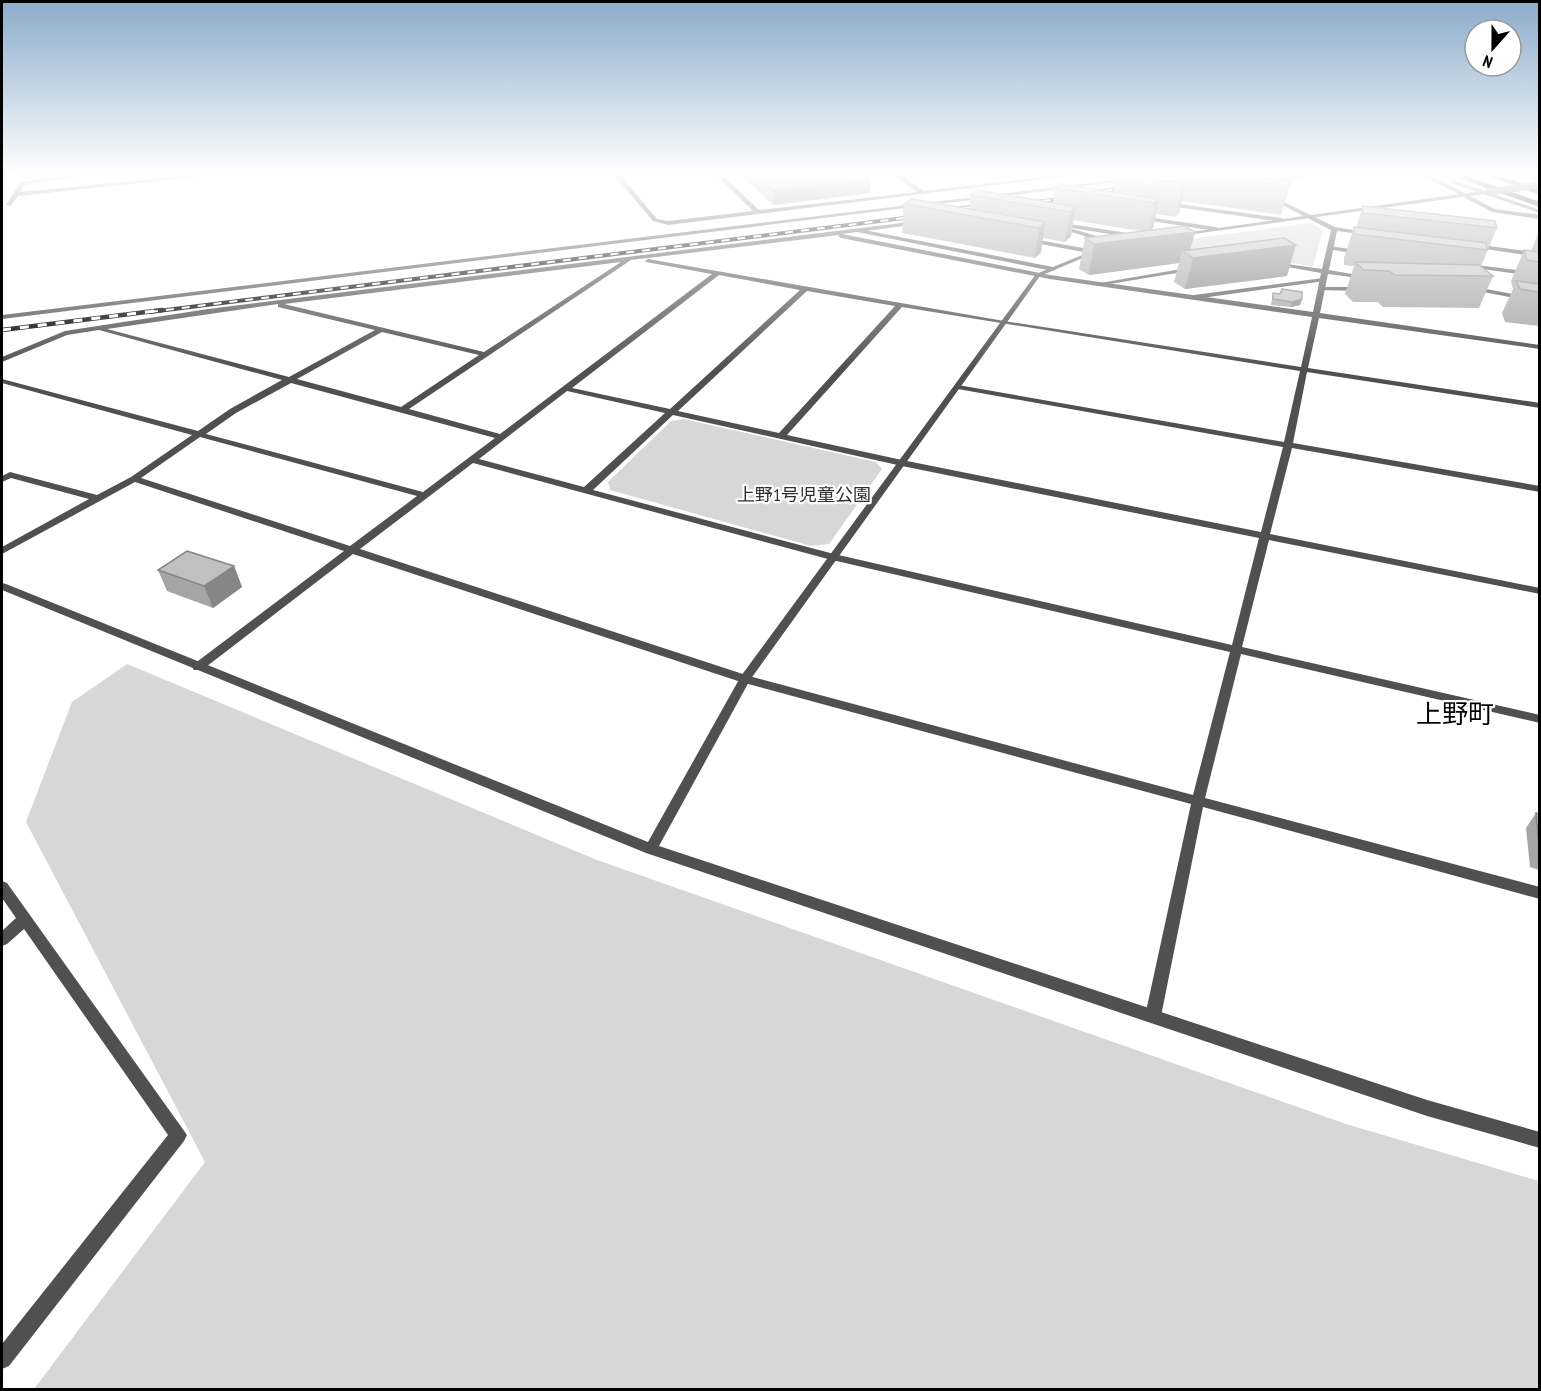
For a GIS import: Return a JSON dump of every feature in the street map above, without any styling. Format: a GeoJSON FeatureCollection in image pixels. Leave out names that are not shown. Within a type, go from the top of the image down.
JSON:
{"type":"FeatureCollection","features":[{"type":"Feature","properties":{"kind":"street"},"geometry":{"type":"LineString","coordinates":[[2,317],[637,240]]}},
{"type":"Feature","properties":{"kind":"street"},"geometry":{"type":"LineString","coordinates":[[2,360],[64,333],[274,303],[784,240]]}},
{"type":"Feature","properties":{"kind":"street"},"geometry":{"type":"LineString","coordinates":[[861,240],[1038,275],[1539,347]]}},
{"type":"Feature","properties":{"kind":"street"},"geometry":{"type":"LineString","coordinates":[[905,240],[1053,269]]}},
{"type":"Feature","properties":{"kind":"street"},"geometry":{"type":"LineString","coordinates":[[1026,240],[1094,252]]}},
{"type":"Feature","properties":{"kind":"street"},"geometry":{"type":"LineString","coordinates":[[1105,240],[1119,244]]}},
{"type":"Feature","properties":{"kind":"street"},"geometry":{"type":"LineString","coordinates":[[651,849],[745,679],[1038,275],[1094,252],[1133,240]]}},
{"type":"Feature","properties":{"kind":"street"},"geometry":{"type":"LineString","coordinates":[[1153,1016],[1198,800],[1288,445],[1302,369],[1332,240]]}},
{"type":"Feature","properties":{"kind":"street"},"geometry":{"type":"LineString","coordinates":[[1471,246],[1539,255]]}},
{"type":"Feature","properties":{"kind":"street"},"geometry":{"type":"LineString","coordinates":[[1330,248],[1377,254]]}},
{"type":"Feature","properties":{"kind":"street"},"geometry":{"type":"LineString","coordinates":[[402,411],[631,259],[1004,323],[1539,406]]}},
{"type":"Feature","properties":{"kind":"street"},"geometry":{"type":"LineString","coordinates":[[1269,264],[1323,280],[1375,289]]}},
{"type":"Feature","properties":{"kind":"street"},"geometry":{"type":"LineString","coordinates":[[1458,265],[1539,275]]}},
{"type":"Feature","properties":{"kind":"street"},"geometry":{"type":"LineString","coordinates":[[1097,284],[1201,268]]}},
{"type":"Feature","properties":{"kind":"street"},"geometry":{"type":"LineString","coordinates":[[198,667],[718,273]]}},
{"type":"Feature","properties":{"kind":"street"},"geometry":{"type":"LineString","coordinates":[[1194,297],[1323,280],[1377,277]]}},
{"type":"Feature","properties":{"kind":"street"},"geometry":{"type":"LineString","coordinates":[[587,490],[806,288]]}},
{"type":"Feature","properties":{"kind":"street"},"geometry":{"type":"LineString","coordinates":[[1466,288],[1539,301]]}},
{"type":"Feature","properties":{"kind":"street"},"geometry":{"type":"LineString","coordinates":[[274,303],[487,355]]}},
{"type":"Feature","properties":{"kind":"street"},"geometry":{"type":"LineString","coordinates":[[781,436],[900,305]]}},
{"type":"Feature","properties":{"kind":"street"},"geometry":{"type":"LineString","coordinates":[[99,329],[503,437]]}},
{"type":"Feature","properties":{"kind":"street"},"geometry":{"type":"LineString","coordinates":[[2,551],[134,479],[233,411],[382,329]]}},
{"type":"Feature","properties":{"kind":"street"},"geometry":{"type":"LineString","coordinates":[[2,381],[426,496]]}},
{"type":"Feature","properties":{"kind":"street"},"geometry":{"type":"LineString","coordinates":[[958,387],[1539,489]]}},
{"type":"Feature","properties":{"kind":"street"},"geometry":{"type":"LineString","coordinates":[[567,389],[902,463],[1539,591]]}},
{"type":"Feature","properties":{"kind":"street"},"geometry":{"type":"LineString","coordinates":[[474,460],[832,557],[1539,719]]}},
{"type":"Feature","properties":{"kind":"street"},"geometry":{"type":"LineString","coordinates":[[2,479],[10,475],[99,498]]}},
{"type":"Feature","properties":{"kind":"street"},"geometry":{"type":"LineString","coordinates":[[134,479],[745,679],[1539,893]]}},
{"type":"Feature","properties":{"kind":"street"},"geometry":{"type":"LineString","coordinates":[[2,586],[651,849],[1427,1108],[1539,1140]]}},
{"type":"Feature","properties":{"kind":"street"},"geometry":{"type":"LineString","coordinates":[[2,886],[178,1136],[2,1359]]}},
{"type":"Feature","properties":{"kind":"street"},"geometry":{"type":"LineString","coordinates":[[2,940],[24,919]]}},
{"type":"Feature","properties":{"kind":"green space"},"geometry":{"type":"Polygon","coordinates":[[[1182,240],[1320,240],[1313,266],[1162,246],[1159,243],[1182,240]]]}},
{"type":"Feature","properties":{"kind":"green space","name":"上野1号児童公園"},"geometry":{"type":"Polygon","coordinates":[[[684,419],[876,462],[882,469],[829,544],[811,546],[610,490],[608,482],[671,421],[684,419]]]}},
{"type":"Feature","properties":{"kind":"green space"},"geometry":{"type":"Polygon","coordinates":[[[127,664],[597,860],[1346,1124],[1539,1181],[1539,1389],[34,1389],[205,1162],[26,822],[72,702],[127,664]]]}},
{"type":"Feature","properties":{"kind":"building"},"geometry":{"type":"Polygon","coordinates":[[[1088,240],[1128,240],[1094,244],[1088,240]]]}},
{"type":"Feature","properties":{"kind":"building"},"geometry":{"type":"Polygon","coordinates":[[[1269,240],[1287,240],[1296,245],[1193,258],[1182,251],[1269,240]]]}},
{"type":"Feature","properties":{"kind":"building"},"geometry":{"type":"Polygon","coordinates":[[[1403,240],[1461,240],[1486,243],[1487,250],[1403,240]]]}},
{"type":"Feature","properties":{"kind":"building"},"geometry":{"type":"Polygon","coordinates":[[[1524,250],[1539,252],[1539,262],[1527,260],[1524,250]]]}},
{"type":"Feature","properties":{"kind":"building"},"geometry":{"type":"Polygon","coordinates":[[[1355,262],[1479,265],[1493,276],[1395,275],[1389,271],[1364,270],[1355,262]]]}},
{"type":"Feature","properties":{"kind":"building"},"geometry":{"type":"Polygon","coordinates":[[[1516,281],[1539,284],[1539,292],[1520,289],[1516,281]]]}},
{"type":"Feature","properties":{"kind":"building"},"geometry":{"type":"Polygon","coordinates":[[[1282,289],[1302,292],[1302,299],[1292,302],[1273,299],[1273,293],[1280,294],[1282,289]]]}},
{"type":"Feature","properties":{"kind":"building"},"geometry":{"type":"Polygon","coordinates":[[[187,551],[234,566],[204,586],[158,570],[187,551]]]}},
{"type":"Feature","properties":{"kind":"building"},"geometry":{"type":"Polygon","coordinates":[[[1536,813],[1539,814],[1539,846],[1536,813]]]}},
{"type":"Feature","properties":{"kind":"railway"},"geometry":{"type":"LineString","coordinates":[[150,312],[728,240]]}},
{"type":"Feature","properties":{"kind":"railway"},"geometry":{"type":"LineString","coordinates":[[2,330],[162,310]]}},
{"type":"Feature","properties":{"kind":"district","name":"上野町"},"geometry":{"type":"Point","coordinates":[1455,713]}}]}
